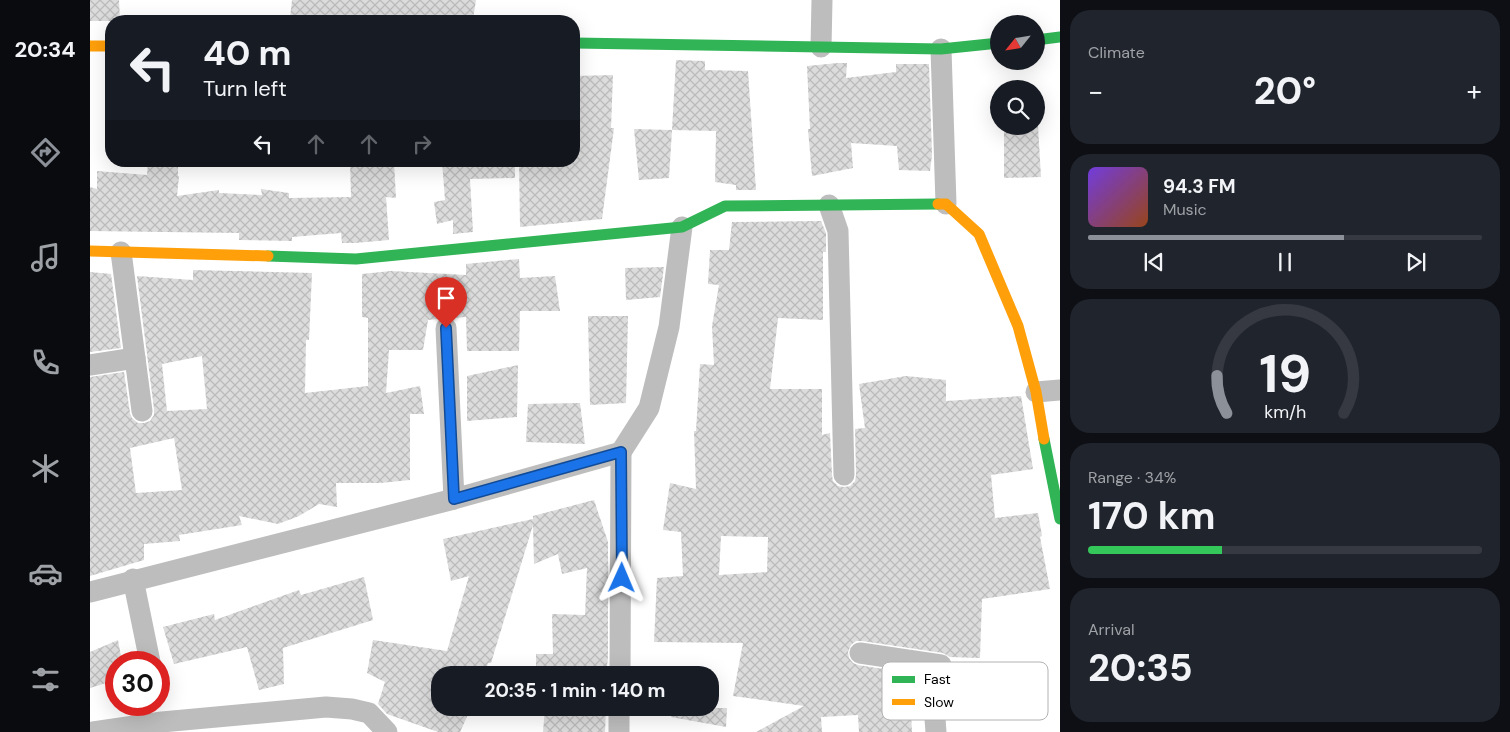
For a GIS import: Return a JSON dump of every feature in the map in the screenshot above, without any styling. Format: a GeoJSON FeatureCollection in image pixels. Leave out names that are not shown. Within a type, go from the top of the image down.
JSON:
{"type":"FeatureCollection","features":[{"type":"Feature","properties":{"kind":"main road"},"geometry":{"type":"LineString","coordinates":[[1045,39],[1060,38]]}},
{"type":"Feature","properties":{"kind":"main road"},"geometry":{"type":"LineString","coordinates":[[580,43],[941,49],[990,44]]}},
{"type":"Feature","properties":{"kind":"main road"},"geometry":{"type":"LineString","coordinates":[[90,46],[105,46]]}},
{"type":"Feature","properties":{"kind":"main road"},"geometry":{"type":"LineString","coordinates":[[90,251],[356,259],[682,227],[725,206],[946,204],[979,234],[1018,326],[1036,392],[1060,519]]}},
{"type":"Feature","properties":{"kind":"street"},"geometry":{"type":"LineString","coordinates":[[821,47],[822,0]]}},
{"type":"Feature","properties":{"kind":"street"},"geometry":{"type":"LineString","coordinates":[[941,49],[946,204]]}},
{"type":"Feature","properties":{"kind":"street"},"geometry":{"type":"LineString","coordinates":[[829,205],[838,231],[844,475]]}},
{"type":"Feature","properties":{"kind":"street"},"geometry":{"type":"LineString","coordinates":[[620,666],[621,452],[649,408],[669,327],[682,227]]}},
{"type":"Feature","properties":{"kind":"street"},"geometry":{"type":"LineString","coordinates":[[121,252],[142,411]]}},
{"type":"Feature","properties":{"kind":"street"},"geometry":{"type":"LineString","coordinates":[[446,328],[454,499]]}},
{"type":"Feature","properties":{"kind":"street"},"geometry":{"type":"LineString","coordinates":[[90,365],[135,358]]}},
{"type":"Feature","properties":{"kind":"street"},"geometry":{"type":"LineString","coordinates":[[1036,392],[1060,390]]}},
{"type":"Feature","properties":{"kind":"street"},"geometry":{"type":"LineString","coordinates":[[90,592],[133,579],[454,499],[621,452]]}},
{"type":"Feature","properties":{"kind":"street"},"geometry":{"type":"LineString","coordinates":[[133,579],[148,651]]}},
{"type":"Feature","properties":{"kind":"street"},"geometry":{"type":"LineString","coordinates":[[860,653],[921,662]]}},
{"type":"Feature","properties":{"kind":"street"},"geometry":{"type":"LineString","coordinates":[[170,714],[352,709],[369,713],[387,732]]}},
{"type":"Feature","properties":{"kind":"street"},"geometry":{"type":"LineString","coordinates":[[93,732],[153,716]]}},
{"type":"Feature","properties":{"kind":"street"},"geometry":{"type":"LineString","coordinates":[[619,716],[619,732]]}},
{"type":"Feature","properties":{"kind":"building"},"geometry":{"type":"Polygon","coordinates":[[[90,0],[119,0],[120,15],[105,15],[105,21],[90,21],[90,0]]]}},
{"type":"Feature","properties":{"kind":"building"},"geometry":{"type":"Polygon","coordinates":[[[292,0],[476,0],[474,15],[290,15],[292,0]]]}},
{"type":"Feature","properties":{"kind":"building"},"geometry":{"type":"Polygon","coordinates":[[[676,60],[705,61],[705,70],[748,71],[756,190],[736,190],[736,185],[715,182],[716,131],[672,130],[676,60]]]}},
{"type":"Feature","properties":{"kind":"building"},"geometry":{"type":"Polygon","coordinates":[[[847,63],[846,78],[896,72],[896,64],[929,64],[932,155],[930,171],[899,170],[897,146],[851,143],[853,168],[812,176],[808,129],[810,129],[807,66],[847,63]]]}},
{"type":"Feature","properties":{"kind":"building"},"geometry":{"type":"Polygon","coordinates":[[[613,75],[611,128],[614,128],[602,219],[520,227],[519,167],[580,167],[580,76],[613,75]]]}},
{"type":"Feature","properties":{"kind":"building"},"geometry":{"type":"Polygon","coordinates":[[[634,129],[672,130],[669,178],[639,180],[634,129]]]}},
{"type":"Feature","properties":{"kind":"building"},"geometry":{"type":"Polygon","coordinates":[[[1004,135],[1039,135],[1041,177],[1004,178],[1004,135]]]}},
{"type":"Feature","properties":{"kind":"building"},"geometry":{"type":"Polygon","coordinates":[[[148,167],[178,167],[177,196],[219,190],[219,193],[262,195],[261,189],[289,193],[289,198],[351,197],[350,167],[394,167],[396,198],[386,197],[389,240],[342,243],[341,233],[292,237],[292,241],[239,240],[239,233],[90,231],[90,187],[97,189],[97,171],[147,175],[148,167]]]}},
{"type":"Feature","properties":{"kind":"building"},"geometry":{"type":"Polygon","coordinates":[[[442,167],[515,167],[515,178],[470,179],[473,232],[453,234],[453,220],[437,224],[434,202],[445,200],[442,167]]]}},
{"type":"Feature","properties":{"kind":"building"},"geometry":{"type":"Polygon","coordinates":[[[821,221],[826,233],[826,252],[823,252],[823,320],[778,318],[770,389],[822,389],[822,435],[830,433],[832,475],[833,481],[838,486],[850,486],[855,481],[855,429],[865,428],[859,384],[906,376],[946,380],[946,401],[1021,396],[1033,469],[991,475],[995,518],[1038,513],[1042,536],[1040,537],[1050,589],[982,599],[980,658],[950,657],[943,653],[862,641],[856,641],[851,645],[848,652],[849,658],[853,663],[882,669],[882,720],[911,720],[912,732],[859,732],[858,715],[821,717],[822,732],[756,732],[804,706],[733,696],[743,643],[654,642],[657,578],[683,576],[681,532],[663,530],[670,483],[696,489],[694,431],[696,431],[700,364],[714,365],[712,326],[719,285],[708,284],[710,250],[729,250],[732,222],[821,221]],[[721,536],[719,575],[767,572],[768,537],[721,536]]]}},
{"type":"Feature","properties":{"kind":"building"},"geometry":{"type":"Polygon","coordinates":[[[519,259],[520,278],[555,276],[560,311],[520,311],[519,351],[467,351],[466,317],[453,318],[446,316],[428,320],[423,350],[389,350],[386,393],[420,386],[424,414],[410,414],[410,480],[380,483],[336,483],[337,507],[319,504],[299,516],[278,524],[239,516],[242,525],[179,535],[180,541],[144,544],[144,560],[90,576],[90,377],[124,372],[132,418],[138,423],[144,423],[150,421],[154,415],[137,276],[193,280],[193,270],[312,273],[309,340],[306,340],[305,393],[368,386],[368,318],[362,317],[362,274],[391,271],[466,275],[466,264],[519,259]],[[202,356],[162,364],[167,411],[207,409],[202,356]],[[174,438],[130,448],[136,493],[182,490],[174,438]]]}},
{"type":"Feature","properties":{"kind":"building"},"geometry":{"type":"Polygon","coordinates":[[[664,267],[660,297],[626,300],[625,268],[664,267]]]}},
{"type":"Feature","properties":{"kind":"building"},"geometry":{"type":"Polygon","coordinates":[[[90,272],[111,274],[121,348],[90,352],[90,272]]]}},
{"type":"Feature","properties":{"kind":"building"},"geometry":{"type":"Polygon","coordinates":[[[588,316],[628,316],[626,403],[590,405],[588,316]]]}},
{"type":"Feature","properties":{"kind":"building"},"geometry":{"type":"Polygon","coordinates":[[[518,365],[517,417],[467,421],[467,376],[518,365]]]}},
{"type":"Feature","properties":{"kind":"building"},"geometry":{"type":"Polygon","coordinates":[[[580,403],[585,444],[526,442],[528,404],[580,403]]]}},
{"type":"Feature","properties":{"kind":"building"},"geometry":{"type":"Polygon","coordinates":[[[594,500],[608,542],[607,666],[536,666],[536,654],[553,654],[552,614],[585,615],[587,568],[562,574],[558,554],[534,564],[533,525],[491,663],[488,663],[487,666],[431,666],[431,716],[467,716],[460,732],[438,732],[387,714],[378,704],[385,682],[367,673],[373,640],[447,651],[469,576],[451,581],[443,539],[533,519],[533,516],[594,500]]]}},
{"type":"Feature","properties":{"kind":"building"},"geometry":{"type":"Polygon","coordinates":[[[364,577],[373,620],[283,648],[284,684],[259,690],[247,647],[174,664],[163,627],[214,614],[215,620],[299,590],[301,595],[364,577]]]}},
{"type":"Feature","properties":{"kind":"building"},"geometry":{"type":"Polygon","coordinates":[[[118,640],[120,651],[105,651],[105,683],[90,688],[90,652],[118,640]]]}},
{"type":"Feature","properties":{"kind":"building"},"geometry":{"type":"Polygon","coordinates":[[[719,708],[727,708],[726,727],[671,717],[719,716],[719,708]]]}},
{"type":"Feature","properties":{"kind":"building"},"geometry":{"type":"Polygon","coordinates":[[[544,716],[606,716],[605,732],[543,732],[544,716]]]}},
{"type":"Feature","properties":{"kind":"traffic: fast"},"geometry":{"type":"LineString","coordinates":[[1045,39],[1060,37]]}},
{"type":"Feature","properties":{"kind":"traffic: fast"},"geometry":{"type":"LineString","coordinates":[[580,43],[941,49],[990,44]]}},
{"type":"Feature","properties":{"kind":"traffic: fast"},"geometry":{"type":"LineString","coordinates":[[268,256],[356,259],[682,227],[725,206],[938,204]]}},
{"type":"Feature","properties":{"kind":"traffic: fast"},"geometry":{"type":"LineString","coordinates":[[1044,439],[1060,519]]}},
{"type":"Feature","properties":{"kind":"traffic: slow"},"geometry":{"type":"LineString","coordinates":[[90,46],[105,46]]}},
{"type":"Feature","properties":{"kind":"traffic: slow"},"geometry":{"type":"LineString","coordinates":[[938,204],[946,204],[979,234],[1018,326],[1036,392],[1044,439]]}},
{"type":"Feature","properties":{"kind":"traffic: slow"},"geometry":{"type":"LineString","coordinates":[[90,251],[268,256]]}},
{"type":"Feature","properties":{"kind":"route"},"geometry":{"type":"LineString","coordinates":[[446,328],[454,499],[621,452],[622,578]]}}]}
